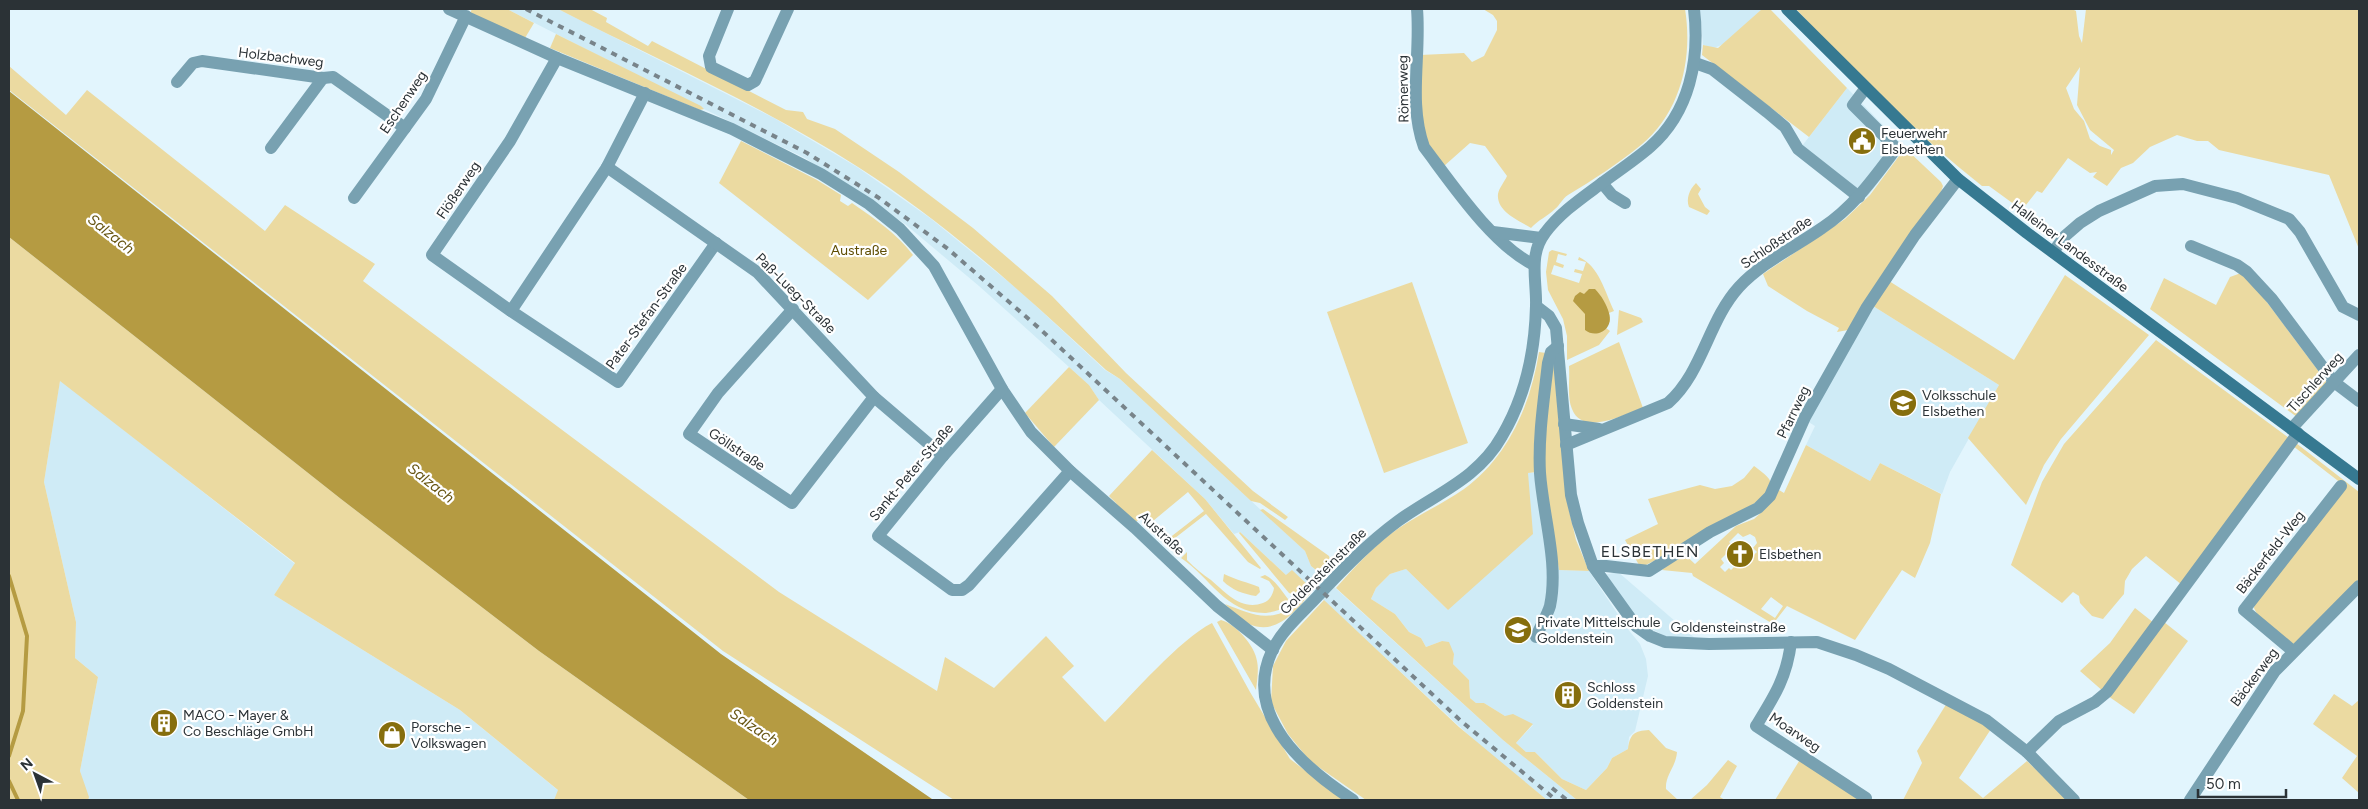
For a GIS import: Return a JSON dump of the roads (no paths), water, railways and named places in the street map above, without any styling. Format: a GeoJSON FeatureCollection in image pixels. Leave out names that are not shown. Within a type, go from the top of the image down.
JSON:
{"type":"FeatureCollection","features":[{"type":"Feature","properties":{"kind":"main road","name":"Halleiner Landesstraße"},"geometry":{"type":"LineString","coordinates":[[1786,9],[1958,179],[2053,252],[2359,479]]}},
{"type":"Feature","properties":{"kind":"street","name":"Austraße"},"geometry":{"type":"LineString","coordinates":[[449,9],[557,58],[732,130],[821,174],[869,204],[900,229],[934,266],[1002,389],[1031,432],[1070,471],[1150,541],[1217,606],[1273,650]]}},
{"type":"Feature","properties":{"kind":"street"},"geometry":{"type":"LineString","coordinates":[[728,9],[709,56],[711,66],[748,85],[755,80],[788,9]]}},
{"type":"Feature","properties":{"kind":"street","name":"Römerweg"},"geometry":{"type":"LineString","coordinates":[[1417,9],[1416,101],[1420,137],[1424,147],[1477,216],[1523,260],[1534,265]]}},
{"type":"Feature","properties":{"kind":"street"},"geometry":{"type":"LineString","coordinates":[[1493,232],[1541,238],[1551,225],[1572,206],[1602,183],[1649,155],[1664,132],[1680,120],[1695,63],[1696,35],[1694,9]]}},
{"type":"Feature","properties":{"kind":"street","name":"Eschenweg"},"geometry":{"type":"LineString","coordinates":[[354,198],[426,99],[466,16]]}},
{"type":"Feature","properties":{"kind":"street","name":"Flößerweg"},"geometry":{"type":"LineString","coordinates":[[511,312],[432,255],[510,141],[557,58]]}},
{"type":"Feature","properties":{"kind":"street","name":"Holzbachweg"},"geometry":{"type":"LineString","coordinates":[[177,82],[193,63],[202,61],[323,78],[333,77],[405,128]]}},
{"type":"Feature","properties":{"kind":"street"},"geometry":{"type":"LineString","coordinates":[[1695,63],[1712,69],[1767,112],[1785,127],[1798,149],[1859,197]]}},
{"type":"Feature","properties":{"kind":"street"},"geometry":{"type":"LineString","coordinates":[[271,148],[323,78]]}},
{"type":"Feature","properties":{"kind":"street","name":"Schloßstraße"},"geometry":{"type":"LineString","coordinates":[[1566,445],[1668,403],[1682,391],[1691,376],[1722,308],[1728,299],[1747,279],[1790,244],[1824,228],[1859,197],[1892,154],[1894,146],[1853,105],[1865,88]]}},
{"type":"Feature","properties":{"kind":"street"},"geometry":{"type":"LineString","coordinates":[[511,312],[607,168],[645,93]]}},
{"type":"Feature","properties":{"kind":"street","name":"Paß-Lueg-Straße"},"geometry":{"type":"LineString","coordinates":[[607,168],[757,272],[874,397],[943,456]]}},
{"type":"Feature","properties":{"kind":"street","name":"Pfarrweg"},"geometry":{"type":"LineString","coordinates":[[1593,566],[1649,571],[1710,532],[1758,508],[1770,496],[1805,417],[1870,301],[1915,235],[1958,179]]}},
{"type":"Feature","properties":{"kind":"street"},"geometry":{"type":"LineString","coordinates":[[1602,183],[1612,195],[1625,203]]}},
{"type":"Feature","properties":{"kind":"street"},"geometry":{"type":"LineString","coordinates":[[2053,252],[2065,236],[2080,223],[2099,211],[2156,186],[2183,184],[2237,198],[2289,219],[2300,232],[2343,306],[2359,315]]}},
{"type":"Feature","properties":{"kind":"street","name":"Goldensteinstraße"},"geometry":{"type":"LineString","coordinates":[[1353,800],[1329,784],[1301,761],[1274,723],[1265,702],[1264,681],[1267,664],[1284,633],[1358,554],[1400,520],[1457,485],[1488,456],[1516,411],[1526,383],[1536,306],[1534,265],[1541,238]]}},
{"type":"Feature","properties":{"kind":"street","name":"Pater-Stefan-Straße"},"geometry":{"type":"LineString","coordinates":[[511,312],[618,382],[716,242]]}},
{"type":"Feature","properties":{"kind":"street"},"geometry":{"type":"LineString","coordinates":[[2191,246],[2236,265],[2247,272],[2272,300],[2334,382],[2359,401]]}},
{"type":"Feature","properties":{"kind":"street","name":"Goldensteinstraße"},"geometry":{"type":"LineString","coordinates":[[1536,306],[1549,316],[1556,328],[1571,495],[1578,523],[1593,566],[1636,626],[1650,636],[1665,642],[1709,644],[1816,642],[1889,669],[1986,720],[2027,752],[2074,800]]}},
{"type":"Feature","properties":{"kind":"street","name":"Göllstraße"},"geometry":{"type":"LineString","coordinates":[[793,309],[718,393],[689,434],[792,504],[874,397]]}},
{"type":"Feature","properties":{"kind":"street"},"geometry":{"type":"LineString","coordinates":[[1536,637],[1549,608],[1552,589],[1552,568],[1540,474],[1540,448],[1548,363],[1551,352],[1558,346]]}},
{"type":"Feature","properties":{"kind":"street","name":"Tischlerweg"},"geometry":{"type":"LineString","coordinates":[[2027,752],[2060,721],[2095,702],[2108,692],[2295,431],[2334,382],[2359,355]]}},
{"type":"Feature","properties":{"kind":"street","name":"Sankt-Peter-Straße"},"geometry":{"type":"LineString","coordinates":[[1002,389],[943,456],[878,536],[952,590],[962,590],[969,585],[1070,471]]}},
{"type":"Feature","properties":{"kind":"street","name":"Schloßstraße"},"geometry":{"type":"LineString","coordinates":[[1564,424],[1601,429]]}},
{"type":"Feature","properties":{"kind":"street","name":"Bäckerfeld-Weg"},"geometry":{"type":"LineString","coordinates":[[2293,651],[2244,610],[2341,486]]}},
{"type":"Feature","properties":{"kind":"street","name":"Bäckerweg"},"geometry":{"type":"LineString","coordinates":[[2190,800],[2260,691],[2293,651],[2359,586]]}},
{"type":"Feature","properties":{"kind":"street","name":"Moarweg"},"geometry":{"type":"LineString","coordinates":[[1791,642],[1788,664],[1780,686],[1756,726],[1866,798]]}},
{"type":"Feature","properties":{"kind":"water","name":"Salzach"},"geometry":{"type":"Polygon","coordinates":[[[9,91],[721,654],[932,799],[940,800],[749,800],[539,651],[341,499],[9,237],[9,91]]]}},
{"type":"Feature","properties":{"kind":"water"},"geometry":{"type":"Polygon","coordinates":[[[1589,289],[1595,289],[1602,297],[1610,319],[1607,328],[1594,334],[1585,330],[1585,314],[1573,301],[1580,292],[1584,294],[1589,289]]]}},
{"type":"Feature","properties":{"kind":"waterway"},"geometry":{"type":"LineString","coordinates":[[9,576],[27,636],[23,711],[9,756]]}},
{"type":"Feature","properties":{"kind":"waterway"},"geometry":{"type":"LineString","coordinates":[[9,781],[18,800]]}},
{"type":"Feature","properties":{"kind":"railway"},"geometry":{"type":"LineString","coordinates":[[526,9],[807,153],[879,198],[948,249],[1039,328],[1461,721],[1556,800]]}},
{"type":"Feature","properties":{"kind":"railway"},"geometry":{"type":"LineString","coordinates":[[1552,788],[1567,800]]}},
{"type":"Feature","properties":{"kind":"place","name":"Feuerwehr Elsbethen"},"geometry":{"type":"Point","coordinates":[1862,141]}},
{"type":"Feature","properties":{"kind":"place","name":"Volksschule Elsbethen"},"geometry":{"type":"Point","coordinates":[1903,403]}},
{"type":"Feature","properties":{"kind":"place","name":"Elsbethen"},"geometry":{"type":"Point","coordinates":[1740,554]}},
{"type":"Feature","properties":{"kind":"place","name":"Private Mittelschule Goldenstein"},"geometry":{"type":"Point","coordinates":[1518,630]}},
{"type":"Feature","properties":{"kind":"place","name":"Schloss Goldenstein"},"geometry":{"type":"Point","coordinates":[1568,695]}},
{"type":"Feature","properties":{"kind":"place","name":"MACO - Mayer & Co Beschläge GmbH"},"geometry":{"type":"Point","coordinates":[164,723]}},
{"type":"Feature","properties":{"kind":"place","name":"Porsche - Volkswagen"},"geometry":{"type":"Point","coordinates":[392,735]}},
{"type":"Feature","properties":{"kind":"district","name":"ELSBETHEN"},"geometry":{"type":"Point","coordinates":[1650,551]}}]}
